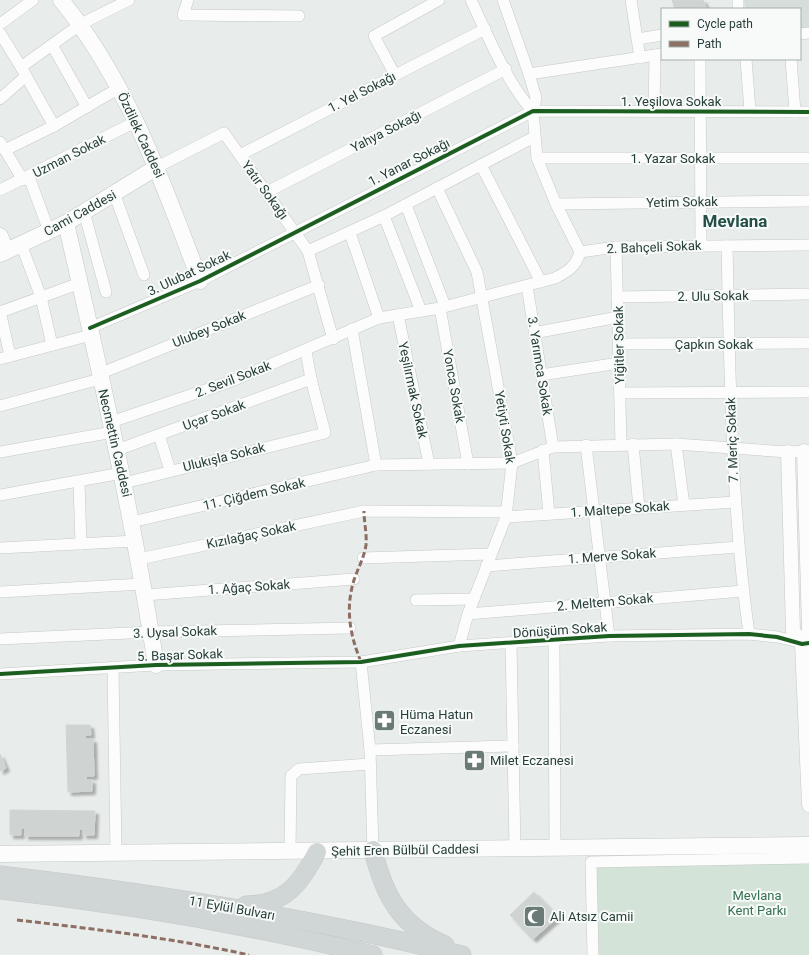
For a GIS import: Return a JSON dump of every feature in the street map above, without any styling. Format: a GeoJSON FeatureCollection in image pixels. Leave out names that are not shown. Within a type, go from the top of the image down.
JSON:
{"type":"FeatureCollection","features":[{"type":"Feature","properties":{"kind":"main road","name":"Özdilek Caddesi"},"geometry":{"type":"LineString","coordinates":[[61,0],[81,24],[137,121],[157,167],[200,281]]}},
{"type":"Feature","properties":{"kind":"main road","name":"Cami Caddesi"},"geometry":{"type":"LineString","coordinates":[[3,252],[66,223],[157,167]]}},
{"type":"Feature","properties":{"kind":"main road","name":"Necmettin Caddesi"},"geometry":{"type":"LineString","coordinates":[[66,223],[118,450],[139,559],[156,665]]}},
{"type":"Feature","properties":{"kind":"main road"},"geometry":{"type":"LineString","coordinates":[[0,236],[3,252]]}},
{"type":"Feature","properties":{"kind":"main road","name":"Şehit Eren Bülbül Caddesi"},"geometry":{"type":"LineString","coordinates":[[0,854],[317,852],[373,850],[809,845]]}},
{"type":"Feature","properties":{"kind":"main road"},"geometry":{"type":"LineString","coordinates":[[373,850],[380,879],[389,896],[411,925],[439,942],[470,955]]}},
{"type":"Feature","properties":{"kind":"main road"},"geometry":{"type":"LineString","coordinates":[[212,905],[256,905],[273,902],[287,894],[297,884],[307,871],[317,852]]}},
{"type":"Feature","properties":{"kind":"main road","name":"11 Eylül Bulvarı"},"geometry":{"type":"LineString","coordinates":[[0,875],[156,895],[393,938],[462,955]]}},
{"type":"Feature","properties":{"kind":"main road","name":"11 Eylül Bulvarı"},"geometry":{"type":"LineString","coordinates":[[0,890],[165,911],[244,926],[373,955]]}},
{"type":"Feature","properties":{"kind":"street"},"geometry":{"type":"LineString","coordinates":[[0,24],[33,0]]}},
{"type":"Feature","properties":{"kind":"street"},"geometry":{"type":"LineString","coordinates":[[0,99],[24,72],[52,46],[81,24],[129,0]]}},
{"type":"Feature","properties":{"kind":"street"},"geometry":{"type":"LineString","coordinates":[[188,0],[183,15],[299,16]]}},
{"type":"Feature","properties":{"kind":"street"},"geometry":{"type":"LineString","coordinates":[[395,75],[374,36],[439,0]]}},
{"type":"Feature","properties":{"kind":"street"},"geometry":{"type":"LineString","coordinates":[[471,0],[524,102],[533,111]]}},
{"type":"Feature","properties":{"kind":"street"},"geometry":{"type":"LineString","coordinates":[[376,465],[352,329],[379,318],[443,307],[541,282],[567,271],[578,261],[580,252],[556,204],[537,158],[533,111],[536,98],[503,0]]}},
{"type":"Feature","properties":{"kind":"street"},"geometry":{"type":"LineString","coordinates":[[631,0],[640,58]]}},
{"type":"Feature","properties":{"kind":"street","name":"1. Yel Sokağı"},"geometry":{"type":"LineString","coordinates":[[240,155],[485,29]]}},
{"type":"Feature","properties":{"kind":"street"},"geometry":{"type":"LineString","coordinates":[[0,33],[54,126]]}},
{"type":"Feature","properties":{"kind":"street"},"geometry":{"type":"LineString","coordinates":[[638,39],[661,35]]}},
{"type":"Feature","properties":{"kind":"street"},"geometry":{"type":"LineString","coordinates":[[52,46],[87,107]]}},
{"type":"Feature","properties":{"kind":"street"},"geometry":{"type":"LineString","coordinates":[[529,74],[658,55],[654,111]]}},
{"type":"Feature","properties":{"kind":"street"},"geometry":{"type":"LineString","coordinates":[[700,60],[701,246]]}},
{"type":"Feature","properties":{"kind":"street"},"geometry":{"type":"LineString","coordinates":[[746,60],[750,112]]}},
{"type":"Feature","properties":{"kind":"street"},"geometry":{"type":"LineString","coordinates":[[791,60],[794,112]]}},
{"type":"Feature","properties":{"kind":"street","name":"Yahya Sokağı"},"geometry":{"type":"LineString","coordinates":[[267,192],[506,69]]}},
{"type":"Feature","properties":{"kind":"street"},"geometry":{"type":"LineString","coordinates":[[50,230],[26,178],[2,146],[54,126],[119,88]]}},
{"type":"Feature","properties":{"kind":"street","name":"1. Yeşilova Sokak"},"geometry":{"type":"LineString","coordinates":[[533,111],[809,112]]}},
{"type":"Feature","properties":{"kind":"street","name":"1. Yanar Sokağı"},"geometry":{"type":"LineString","coordinates":[[294,231],[533,111]]}},
{"type":"Feature","properties":{"kind":"street","name":"Uzman Sokak"},"geometry":{"type":"LineString","coordinates":[[0,190],[137,121]]}},
{"type":"Feature","properties":{"kind":"street","name":"Yatır Sokağı"},"geometry":{"type":"LineString","coordinates":[[157,167],[224,132],[308,251],[319,285],[333,339]]}},
{"type":"Feature","properties":{"kind":"street"},"geometry":{"type":"LineString","coordinates":[[308,251],[350,233],[406,205],[534,136]]}},
{"type":"Feature","properties":{"kind":"street","name":"1. Yazar Sokak"},"geometry":{"type":"LineString","coordinates":[[537,158],[809,158]]}},
{"type":"Feature","properties":{"kind":"street"},"geometry":{"type":"LineString","coordinates":[[481,165],[541,282]]}},
{"type":"Feature","properties":{"kind":"street","name":"Yetiyti Sokak"},"geometry":{"type":"LineString","coordinates":[[437,188],[477,272],[512,463],[507,514],[490,554],[468,614],[459,646]]}},
{"type":"Feature","properties":{"kind":"street"},"geometry":{"type":"LineString","coordinates":[[114,193],[144,275]]}},
{"type":"Feature","properties":{"kind":"street","name":"Yetim Sokak"},"geometry":{"type":"LineString","coordinates":[[556,204],[809,201]]}},
{"type":"Feature","properties":{"kind":"street","name":"Yonca Sokak"},"geometry":{"type":"LineString","coordinates":[[406,205],[443,307],[468,464]]}},
{"type":"Feature","properties":{"kind":"street"},"geometry":{"type":"LineString","coordinates":[[84,212],[106,292]]}},
{"type":"Feature","properties":{"kind":"street"},"geometry":{"type":"LineString","coordinates":[[384,216],[421,311]]}},
{"type":"Feature","properties":{"kind":"street","name":"3. Ulubat Sokak"},"geometry":{"type":"LineString","coordinates":[[5,358],[52,345],[90,331],[200,281],[294,231]]}},
{"type":"Feature","properties":{"kind":"street"},"geometry":{"type":"LineString","coordinates":[[350,233],[379,318]]}},
{"type":"Feature","properties":{"kind":"street"},"geometry":{"type":"LineString","coordinates":[[21,244],[41,297],[52,345]]}},
{"type":"Feature","properties":{"kind":"street","name":"2. Bahçeli Sokak"},"geometry":{"type":"LineString","coordinates":[[580,252],[616,247],[809,245]]}},
{"type":"Feature","properties":{"kind":"street","name":"7. Meriç Sokak"},"geometry":{"type":"LineString","coordinates":[[727,246],[730,393],[735,502],[743,591],[749,634]]}},
{"type":"Feature","properties":{"kind":"street","name":"Yiğitler Sokak"},"geometry":{"type":"LineString","coordinates":[[616,247],[621,444]]}},
{"type":"Feature","properties":{"kind":"street"},"geometry":{"type":"LineString","coordinates":[[5,358],[0,312],[80,283]]}},
{"type":"Feature","properties":{"kind":"street","name":"Ulubey Sokak"},"geometry":{"type":"LineString","coordinates":[[0,406],[100,376],[319,285]]}},
{"type":"Feature","properties":{"kind":"street","name":"3. Yarımca Sokak"},"geometry":{"type":"LineString","coordinates":[[527,286],[541,375],[548,448],[550,514]]}},
{"type":"Feature","properties":{"kind":"street","name":"2. Ulu Sokak"},"geometry":{"type":"LineString","coordinates":[[617,297],[809,294]]}},
{"type":"Feature","properties":{"kind":"street","name":"Yeşilırmak Sokak"},"geometry":{"type":"LineString","coordinates":[[398,315],[429,464]]}},
{"type":"Feature","properties":{"kind":"street"},"geometry":{"type":"LineString","coordinates":[[534,333],[618,317]]}},
{"type":"Feature","properties":{"kind":"street","name":"2. Sevil Sokak"},"geometry":{"type":"LineString","coordinates":[[0,452],[112,427],[306,351],[352,329]]}},
{"type":"Feature","properties":{"kind":"street","name":"Çapkın Sokak"},"geometry":{"type":"LineString","coordinates":[[619,344],[809,343]]}},
{"type":"Feature","properties":{"kind":"street"},"geometry":{"type":"LineString","coordinates":[[306,351],[311,379]]}},
{"type":"Feature","properties":{"kind":"street"},"geometry":{"type":"LineString","coordinates":[[541,375],[619,363]]}},
{"type":"Feature","properties":{"kind":"street","name":"Ulukışla Sokak"},"geometry":{"type":"LineString","coordinates":[[0,495],[79,482],[123,478],[170,470],[325,433],[311,379]]}},
{"type":"Feature","properties":{"kind":"street","name":"Uçar Sokak"},"geometry":{"type":"LineString","coordinates":[[118,450],[311,379]]}},
{"type":"Feature","properties":{"kind":"street"},"geometry":{"type":"LineString","coordinates":[[620,393],[809,392]]}},
{"type":"Feature","properties":{"kind":"street"},"geometry":{"type":"LineString","coordinates":[[159,435],[170,470]]}},
{"type":"Feature","properties":{"kind":"street"},"geometry":{"type":"LineString","coordinates":[[633,444],[639,508]]}},
{"type":"Feature","properties":{"kind":"street"},"geometry":{"type":"LineString","coordinates":[[512,463],[548,448],[586,445],[676,444],[788,452],[806,451],[809,629],[806,643],[809,805]]}},
{"type":"Feature","properties":{"kind":"street"},"geometry":{"type":"LineString","coordinates":[[676,444],[684,505]]}},
{"type":"Feature","properties":{"kind":"street"},"geometry":{"type":"LineString","coordinates":[[586,445],[609,636]]}},
{"type":"Feature","properties":{"kind":"street"},"geometry":{"type":"LineString","coordinates":[[788,452],[792,631],[806,643]]}},
{"type":"Feature","properties":{"kind":"street","name":"11. Çiğdem Sokak"},"geometry":{"type":"LineString","coordinates":[[132,522],[376,465],[512,463]]}},
{"type":"Feature","properties":{"kind":"street"},"geometry":{"type":"LineString","coordinates":[[79,482],[81,544]]}},
{"type":"Feature","properties":{"kind":"street","name":"1. Maltepe Sokak"},"geometry":{"type":"LineString","coordinates":[[507,514],[550,514],[735,502]]}},
{"type":"Feature","properties":{"kind":"street","name":"Kızılağaç Sokak"},"geometry":{"type":"LineString","coordinates":[[139,559],[364,511],[507,514]]}},
{"type":"Feature","properties":{"kind":"street"},"geometry":{"type":"LineString","coordinates":[[0,548],[135,541]]}},
{"type":"Feature","properties":{"kind":"street","name":"1. Merve Sokak"},"geometry":{"type":"LineString","coordinates":[[486,566],[739,547]]}},
{"type":"Feature","properties":{"kind":"street"},"geometry":{"type":"LineString","coordinates":[[363,558],[490,554]]}},
{"type":"Feature","properties":{"kind":"street","name":"1. Ağaç Sokak"},"geometry":{"type":"LineString","coordinates":[[0,592],[144,590],[354,579]]}},
{"type":"Feature","properties":{"kind":"street","name":"2. Meltem Sokak"},"geometry":{"type":"LineString","coordinates":[[468,614],[605,601],[743,591]]}},
{"type":"Feature","properties":{"kind":"street"},"geometry":{"type":"LineString","coordinates":[[416,600],[474,599]]}},
{"type":"Feature","properties":{"kind":"street","name":"3. Uysal Sokak"},"geometry":{"type":"LineString","coordinates":[[0,639],[151,632],[350,628]]}},
{"type":"Feature","properties":{"kind":"street","name":"Dönüşüm Sokak"},"geometry":{"type":"LineString","coordinates":[[361,662],[459,646],[609,636],[749,634],[777,636],[806,643]]}},
{"type":"Feature","properties":{"kind":"street"},"geometry":{"type":"LineString","coordinates":[[554,640],[555,848]]}},
{"type":"Feature","properties":{"kind":"street"},"geometry":{"type":"LineString","coordinates":[[510,643],[515,848]]}},
{"type":"Feature","properties":{"kind":"street"},"geometry":{"type":"LineString","coordinates":[[361,662],[370,750],[373,850]]}},
{"type":"Feature","properties":{"kind":"street","name":"5. Başar Sokak"},"geometry":{"type":"LineString","coordinates":[[0,674],[156,665],[361,662]]}},
{"type":"Feature","properties":{"kind":"street"},"geometry":{"type":"LineString","coordinates":[[113,667],[116,853]]}},
{"type":"Feature","properties":{"kind":"street"},"geometry":{"type":"LineString","coordinates":[[370,750],[513,746]]}},
{"type":"Feature","properties":{"kind":"street"},"geometry":{"type":"LineString","coordinates":[[290,852],[291,776],[298,769],[370,764]]}},
{"type":"Feature","properties":{"kind":"street"},"geometry":{"type":"LineString","coordinates":[[593,955],[591,862],[809,858]]}},
{"type":"Feature","properties":{"kind":"shaded area"},"geometry":{"type":"Polygon","coordinates":[[[744,0],[809,0],[809,29],[801,29],[801,8],[745,8],[744,0]]]}},
{"type":"Feature","properties":{"kind":"green space","name":"Mevlana Kent Parkı"},"geometry":{"type":"Polygon","coordinates":[[[809,850],[809,955],[591,955],[588,855],[809,850]]]}},
{"type":"Feature","properties":{"kind":"building"},"geometry":{"type":"Polygon","coordinates":[[[672,0],[703,0],[707,8],[675,8],[672,0]]]}},
{"type":"Feature","properties":{"kind":"building"},"geometry":{"type":"Polygon","coordinates":[[[66,725],[90,725],[91,735],[85,735],[85,739],[93,739],[94,776],[86,776],[86,780],[92,780],[92,791],[68,792],[66,725]]]}},
{"type":"Feature","properties":{"kind":"building"},"geometry":{"type":"Polygon","coordinates":[[[0,754],[6,768],[0,771],[0,754]]]}},
{"type":"Feature","properties":{"kind":"building"},"geometry":{"type":"Polygon","coordinates":[[[10,810],[95,811],[94,835],[83,835],[83,829],[79,829],[79,836],[25,836],[25,828],[21,828],[21,835],[10,835],[10,810]]]}},
{"type":"Feature","properties":{"kind":"building","name":"Ali Atsız Camii"},"geometry":{"type":"Polygon","coordinates":[[[534,892],[558,917],[533,939],[510,915],[534,892]]]}},
{"type":"Feature","properties":{"kind":"marked path"},"geometry":{"type":"LineString","coordinates":[[361,662],[354,642],[349,612],[351,591],[366,545],[364,511]]}},
{"type":"Feature","properties":{"kind":"marked path"},"geometry":{"type":"LineString","coordinates":[[17,920],[162,939],[249,955]]}},
{"type":"Feature","properties":{"kind":"cycle path"},"geometry":{"type":"LineString","coordinates":[[90,328],[200,281],[533,111],[809,112]]}},
{"type":"Feature","properties":{"kind":"cycle path"},"geometry":{"type":"LineString","coordinates":[[0,674],[156,665],[361,662],[459,646],[609,636],[749,634],[777,637],[802,644],[809,643]]}},
{"type":"Feature","properties":{"kind":"place","name":"Hüma Hatun Eczanesi"},"geometry":{"type":"Point","coordinates":[384,721]}},
{"type":"Feature","properties":{"kind":"place","name":"Milet Eczanesi"},"geometry":{"type":"Point","coordinates":[474,760]}},
{"type":"Feature","properties":{"kind":"place","name":"Ali Atsız Camii"},"geometry":{"type":"Point","coordinates":[534,916]}},
{"type":"Feature","properties":{"kind":"district","name":"Mevlana"},"geometry":{"type":"Point","coordinates":[735,221]}}]}
